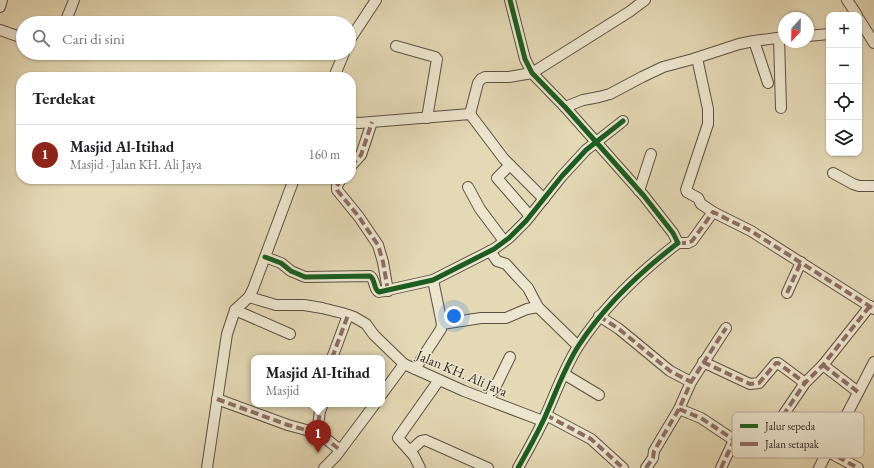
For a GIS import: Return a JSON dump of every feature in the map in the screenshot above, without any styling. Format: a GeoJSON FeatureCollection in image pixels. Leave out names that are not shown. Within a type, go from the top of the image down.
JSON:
{"type":"FeatureCollection","features":[{"type":"Feature","properties":{"kind":"street"},"geometry":{"type":"LineString","coordinates":[[0,7],[2,0]]}},
{"type":"Feature","properties":{"kind":"street"},"geometry":{"type":"LineString","coordinates":[[68,16],[74,0]]}},
{"type":"Feature","properties":{"kind":"street"},"geometry":{"type":"LineString","coordinates":[[356,30],[376,0]]}},
{"type":"Feature","properties":{"kind":"street"},"geometry":{"type":"LineString","coordinates":[[510,0],[525,59],[532,73],[565,107],[639,191],[673,234],[678,243]]}},
{"type":"Feature","properties":{"kind":"street"},"geometry":{"type":"LineString","coordinates":[[470,114],[478,83],[481,79],[485,77],[509,78],[532,73],[629,12],[645,0]]}},
{"type":"Feature","properties":{"kind":"street"},"geometry":{"type":"LineString","coordinates":[[847,0],[854,12]]}},
{"type":"Feature","properties":{"kind":"street"},"geometry":{"type":"LineString","coordinates":[[0,30],[16,36]]}},
{"type":"Feature","properties":{"kind":"street"},"geometry":{"type":"LineString","coordinates":[[814,35],[826,34]]}},
{"type":"Feature","properties":{"kind":"street"},"geometry":{"type":"LineString","coordinates":[[864,34],[874,43]]}},
{"type":"Feature","properties":{"kind":"street"},"geometry":{"type":"LineString","coordinates":[[565,107],[583,100],[610,94],[662,67],[754,41],[778,38]]}},
{"type":"Feature","properties":{"kind":"street"},"geometry":{"type":"LineString","coordinates":[[754,41],[768,83]]}},
{"type":"Feature","properties":{"kind":"street"},"geometry":{"type":"LineString","coordinates":[[396,46],[435,57],[437,59],[427,118]]}},
{"type":"Feature","properties":{"kind":"street"},"geometry":{"type":"LineString","coordinates":[[781,108],[782,48]]}},
{"type":"Feature","properties":{"kind":"street"},"geometry":{"type":"LineString","coordinates":[[696,58],[708,109],[708,124],[686,190],[687,192],[698,198],[701,204],[713,212],[746,228],[872,307],[823,365],[805,383],[785,412]]}},
{"type":"Feature","properties":{"kind":"street"},"geometry":{"type":"LineString","coordinates":[[336,72],[341,60]]}},
{"type":"Feature","properties":{"kind":"street"},"geometry":{"type":"LineString","coordinates":[[356,122],[470,114]]}},
{"type":"Feature","properties":{"kind":"street"},"geometry":{"type":"LineString","coordinates":[[470,114],[510,166],[544,199]]}},
{"type":"Feature","properties":{"kind":"street"},"geometry":{"type":"LineString","coordinates":[[265,257],[281,263],[291,271],[305,277],[370,276],[373,279],[378,291],[388,291],[433,280],[490,251],[504,241],[530,216],[586,150],[623,121]]}},
{"type":"Feature","properties":{"kind":"street"},"geometry":{"type":"LineString","coordinates":[[356,160],[361,155],[372,122]]}},
{"type":"Feature","properties":{"kind":"street"},"geometry":{"type":"LineString","coordinates":[[639,191],[651,154]]}},
{"type":"Feature","properties":{"kind":"street"},"geometry":{"type":"LineString","coordinates":[[510,166],[497,178],[530,216]]}},
{"type":"Feature","properties":{"kind":"street"},"geometry":{"type":"LineString","coordinates":[[833,173],[859,186],[874,186]]}},
{"type":"Feature","properties":{"kind":"street"},"geometry":{"type":"LineString","coordinates":[[207,468],[227,334],[235,310],[249,297],[292,184]]}},
{"type":"Feature","properties":{"kind":"street"},"geometry":{"type":"LineString","coordinates":[[338,184],[337,190],[359,217],[378,245],[383,262],[388,291]]}},
{"type":"Feature","properties":{"kind":"street"},"geometry":{"type":"LineString","coordinates":[[468,187],[480,210],[504,241]]}},
{"type":"Feature","properties":{"kind":"street"},"geometry":{"type":"LineString","coordinates":[[518,468],[544,418],[578,346],[599,316],[627,286],[659,257],[678,243],[688,243],[692,241],[713,212]]}},
{"type":"Feature","properties":{"kind":"street"},"geometry":{"type":"LineString","coordinates":[[490,251],[497,261],[506,264],[528,288],[538,307],[578,346]]}},
{"type":"Feature","properties":{"kind":"street"},"geometry":{"type":"LineString","coordinates":[[787,294],[800,262]]}},
{"type":"Feature","properties":{"kind":"street"},"geometry":{"type":"LineString","coordinates":[[416,369],[441,329],[442,324],[433,280]]}},
{"type":"Feature","properties":{"kind":"street"},"geometry":{"type":"LineString","coordinates":[[249,297],[276,305],[304,305],[334,310],[348,315],[366,324],[374,335],[404,364]]}},
{"type":"Feature","properties":{"kind":"street"},"geometry":{"type":"LineString","coordinates":[[442,324],[481,318],[506,318],[527,309],[538,307]]}},
{"type":"Feature","properties":{"kind":"street"},"geometry":{"type":"LineString","coordinates":[[235,310],[290,334]]}},
{"type":"Feature","properties":{"kind":"street"},"geometry":{"type":"LineString","coordinates":[[333,355],[348,315]]}},
{"type":"Feature","properties":{"kind":"street"},"geometry":{"type":"LineString","coordinates":[[599,316],[619,329],[670,371],[691,382]]}},
{"type":"Feature","properties":{"kind":"street"},"geometry":{"type":"LineString","coordinates":[[646,468],[653,458],[654,451],[679,409],[691,382],[726,328]]}},
{"type":"Feature","properties":{"kind":"street"},"geometry":{"type":"LineString","coordinates":[[489,400],[510,357]]}},
{"type":"Feature","properties":{"kind":"street"},"geometry":{"type":"LineString","coordinates":[[703,362],[750,384],[759,383],[776,363],[778,363],[805,383]]}},
{"type":"Feature","properties":{"kind":"street"},"geometry":{"type":"LineString","coordinates":[[848,412],[874,362]]}},
{"type":"Feature","properties":{"kind":"street","name":"Jalan KH. Ali Jaya"},"geometry":{"type":"LineString","coordinates":[[385,390],[404,364],[489,400],[544,418],[591,439],[622,468]]}},
{"type":"Feature","properties":{"kind":"street"},"geometry":{"type":"LineString","coordinates":[[823,365],[858,392]]}},
{"type":"Feature","properties":{"kind":"street"},"geometry":{"type":"LineString","coordinates":[[564,374],[598,395]]}},
{"type":"Feature","properties":{"kind":"street"},"geometry":{"type":"LineString","coordinates":[[420,468],[414,456],[398,440],[439,380]]}},
{"type":"Feature","properties":{"kind":"street"},"geometry":{"type":"LineString","coordinates":[[217,399],[317,433],[340,450]]}},
{"type":"Feature","properties":{"kind":"street"},"geometry":{"type":"LineString","coordinates":[[317,433],[322,407]]}},
{"type":"Feature","properties":{"kind":"street"},"geometry":{"type":"LineString","coordinates":[[324,468],[340,450],[373,407]]}},
{"type":"Feature","properties":{"kind":"street"},"geometry":{"type":"LineString","coordinates":[[679,409],[701,418],[732,439]]}},
{"type":"Feature","properties":{"kind":"street"},"geometry":{"type":"LineString","coordinates":[[410,451],[425,440],[488,468]]}},
{"type":"Feature","properties":{"kind":"street"},"geometry":{"type":"LineString","coordinates":[[721,468],[732,444]]}},
{"type":"Feature","properties":{"kind":"street"},"geometry":{"type":"LineString","coordinates":[[819,468],[824,458]]}},
{"type":"Feature","properties":{"kind":"street"},"geometry":{"type":"LineString","coordinates":[[840,458],[858,468]]}},
{"type":"Feature","properties":{"kind":"marked path"},"geometry":{"type":"LineString","coordinates":[[356,160],[361,155],[372,122]]}},
{"type":"Feature","properties":{"kind":"marked path"},"geometry":{"type":"LineString","coordinates":[[338,184],[337,190],[359,217],[378,245],[383,262],[388,291]]}},
{"type":"Feature","properties":{"kind":"marked path"},"geometry":{"type":"LineString","coordinates":[[678,243],[688,243],[692,241],[713,212],[751,231],[874,309]]}},
{"type":"Feature","properties":{"kind":"marked path"},"geometry":{"type":"LineString","coordinates":[[787,293],[801,262]]}},
{"type":"Feature","properties":{"kind":"marked path"},"geometry":{"type":"LineString","coordinates":[[785,412],[805,383],[823,365],[870,306]]}},
{"type":"Feature","properties":{"kind":"marked path"},"geometry":{"type":"LineString","coordinates":[[333,355],[348,315]]}},
{"type":"Feature","properties":{"kind":"marked path"},"geometry":{"type":"LineString","coordinates":[[599,316],[619,329],[670,371],[691,382]]}},
{"type":"Feature","properties":{"kind":"marked path"},"geometry":{"type":"LineString","coordinates":[[646,468],[653,458],[654,451],[679,409],[691,382],[726,328]]}},
{"type":"Feature","properties":{"kind":"marked path"},"geometry":{"type":"LineString","coordinates":[[703,362],[750,384],[759,383],[776,363],[778,363],[805,383]]}},
{"type":"Feature","properties":{"kind":"marked path"},"geometry":{"type":"LineString","coordinates":[[823,365],[858,392]]}},
{"type":"Feature","properties":{"kind":"marked path"},"geometry":{"type":"LineString","coordinates":[[217,399],[288,425],[317,433]]}},
{"type":"Feature","properties":{"kind":"marked path"},"geometry":{"type":"LineString","coordinates":[[322,407],[317,433],[340,450]]}},
{"type":"Feature","properties":{"kind":"marked path"},"geometry":{"type":"LineString","coordinates":[[679,409],[701,418],[732,439]]}},
{"type":"Feature","properties":{"kind":"marked path"},"geometry":{"type":"LineString","coordinates":[[546,415],[591,439],[623,468]]}},
{"type":"Feature","properties":{"kind":"marked path"},"geometry":{"type":"LineString","coordinates":[[721,468],[732,444]]}},
{"type":"Feature","properties":{"kind":"marked path"},"geometry":{"type":"LineString","coordinates":[[840,458],[858,468]]}},
{"type":"Feature","properties":{"kind":"cycle path"},"geometry":{"type":"LineString","coordinates":[[510,0],[525,59],[532,73],[565,107],[644,196],[673,233],[678,243],[637,277],[600,316],[589,330],[569,363],[541,425],[518,468]]}},
{"type":"Feature","properties":{"kind":"cycle path"},"geometry":{"type":"LineString","coordinates":[[265,257],[281,263],[291,271],[305,277],[370,276],[377,291],[379,292],[433,280],[494,249],[509,238],[526,221],[562,176],[586,150],[623,121]]}},
{"type":"Feature","properties":{"kind":"place","name":"Masjid Al-Itihad"},"geometry":{"type":"Point","coordinates":[318,453]}}]}
